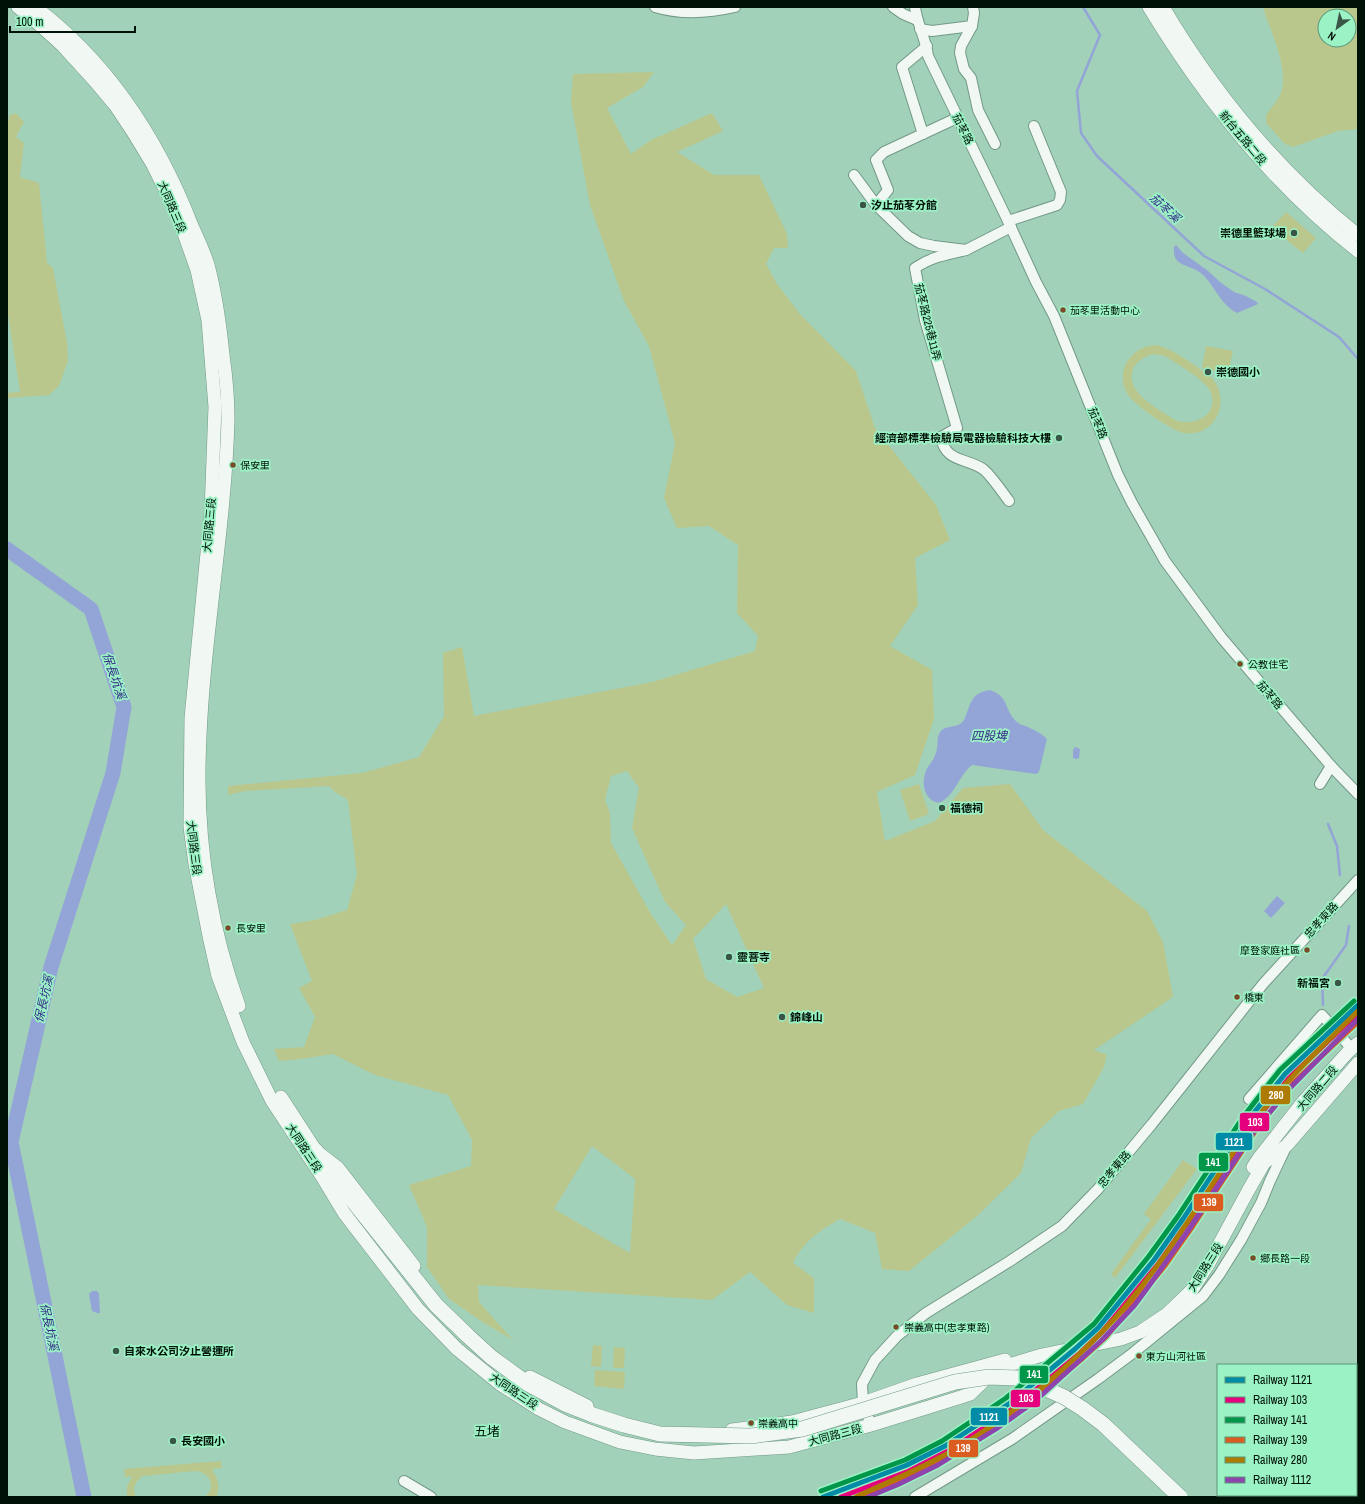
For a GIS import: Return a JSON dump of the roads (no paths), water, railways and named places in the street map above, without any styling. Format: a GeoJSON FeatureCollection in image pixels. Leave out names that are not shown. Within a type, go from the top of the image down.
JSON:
{"type":"FeatureCollection","features":[{"type":"Feature","properties":{"kind":"highway"},"geometry":{"type":"LineString","coordinates":[[316,1151],[341,1186],[436,1305],[468,1336],[491,1357],[528,1384],[594,1420],[635,1436],[672,1442],[727,1442],[780,1439],[805,1434],[956,1387],[976,1384],[1018,1384],[1061,1402],[1088,1420],[1115,1443],[1172,1497]]}},
{"type":"Feature","properties":{"kind":"highway"},"geometry":{"type":"LineString","coordinates":[[321,1175],[347,1205],[422,1299],[443,1323],[474,1353],[504,1376],[539,1398],[567,1413],[660,1434],[751,1436],[802,1429],[955,1382],[989,1377],[1018,1378],[1064,1397],[1083,1409],[1103,1424],[1180,1497]]}},
{"type":"Feature","properties":{"kind":"main road","name":"大同路三段"},"geometry":{"type":"LineString","coordinates":[[18,7],[63,46],[99,85],[134,132],[153,165],[176,212],[197,270],[208,320],[215,407],[212,512],[191,718],[190,827],[195,864],[218,976],[243,1042],[272,1100],[348,1219],[418,1309],[458,1349],[500,1384],[538,1409],[565,1422],[620,1442],[655,1449],[694,1453],[789,1447],[871,1426],[970,1394],[996,1369],[1042,1355],[1121,1339],[1140,1332],[1167,1314],[1192,1290],[1209,1264],[1264,1163],[1287,1145]]}},
{"type":"Feature","properties":{"kind":"main road","name":"大同路三段"},"geometry":{"type":"LineString","coordinates":[[35,7],[74,41],[99,68],[115,86],[143,126],[172,178],[207,264],[219,315],[226,375],[228,417],[224,489],[200,718],[199,773],[204,862],[227,973],[250,1037],[278,1092],[316,1151],[338,1168],[439,1298],[481,1341],[520,1372],[594,1409],[632,1421],[660,1427],[735,1430],[792,1422],[863,1403],[917,1384],[1026,1354],[1116,1334],[1135,1327],[1165,1308],[1179,1297],[1189,1284],[1259,1158],[1277,1134]]}},
{"type":"Feature","properties":{"kind":"main road","name":"新台五路二段"},"geometry":{"type":"LineString","coordinates":[[1149,7],[1167,37],[1220,111],[1264,163],[1302,203],[1358,251]]}},
{"type":"Feature","properties":{"kind":"main road","name":"新台五路二段"},"geometry":{"type":"LineString","coordinates":[[1163,7],[1179,34],[1211,80],[1249,128],[1317,202],[1358,236]]}},
{"type":"Feature","properties":{"kind":"main road","name":"大同路二段"},"geometry":{"type":"LineString","coordinates":[[1277,1134],[1303,1102],[1355,1046]]}},
{"type":"Feature","properties":{"kind":"main road","name":"大同路二段"},"geometry":{"type":"LineString","coordinates":[[1287,1145],[1358,1063]]}},
{"type":"Feature","properties":{"kind":"street"},"geometry":{"type":"LineString","coordinates":[[655,7],[669,11],[686,12],[722,10],[735,7]]}},
{"type":"Feature","properties":{"kind":"street"},"geometry":{"type":"LineString","coordinates":[[893,7],[918,24],[932,31],[972,26]]}},
{"type":"Feature","properties":{"kind":"street","name":"茄苳路"},"geometry":{"type":"LineString","coordinates":[[915,7],[918,24],[927,46],[928,56],[1010,224],[1036,282],[1054,316],[1118,474],[1132,503],[1165,561],[1221,637],[1331,766],[1358,794]]}},
{"type":"Feature","properties":{"kind":"street"},"geometry":{"type":"LineString","coordinates":[[972,7],[974,13],[972,26],[961,46],[960,53],[964,69],[971,78],[978,110],[995,144]]}},
{"type":"Feature","properties":{"kind":"street"},"geometry":{"type":"LineString","coordinates":[[923,134],[902,67],[927,46]]}},
{"type":"Feature","properties":{"kind":"street"},"geometry":{"type":"LineString","coordinates":[[876,205],[888,190],[876,160],[884,152],[958,118]]}},
{"type":"Feature","properties":{"kind":"street"},"geometry":{"type":"LineString","coordinates":[[854,175],[876,205],[908,236],[920,243],[966,250],[1010,224],[1058,205],[1061,192],[1034,126]]}},
{"type":"Feature","properties":{"kind":"street","name":"茄苳路225巷11弄"},"geometry":{"type":"LineString","coordinates":[[966,250],[935,257],[915,268],[925,320],[957,428],[941,437],[942,445],[949,455],[983,470],[1009,501]]}},
{"type":"Feature","properties":{"kind":"street"},"geometry":{"type":"LineString","coordinates":[[1320,784],[1331,766]]}},
{"type":"Feature","properties":{"kind":"street","name":"忠孝東路"},"geometry":{"type":"LineString","coordinates":[[871,1426],[863,1403],[862,1384],[875,1360],[897,1336],[926,1313],[1010,1262],[1062,1226],[1098,1189],[1264,984],[1358,880]]}},
{"type":"Feature","properties":{"kind":"street"},"geometry":{"type":"LineString","coordinates":[[1249,1099],[1322,1015],[1355,1046]]}},
{"type":"Feature","properties":{"kind":"street"},"geometry":{"type":"LineString","coordinates":[[915,1497],[1012,1439],[1098,1380],[1133,1354],[1203,1296],[1219,1275],[1241,1240],[1261,1203],[1287,1145],[1277,1134]]}},
{"type":"Feature","properties":{"kind":"street"},"geometry":{"type":"LineString","coordinates":[[404,1481],[431,1497]]}},
{"type":"Feature","properties":{"kind":"water"},"geometry":{"type":"Polygon","coordinates":[[[1176,245],[1183,253],[1207,270],[1220,282],[1234,292],[1246,296],[1258,304],[1237,313],[1231,309],[1226,305],[1202,274],[1182,264],[1176,259],[1174,247],[1176,245]]]}},
{"type":"Feature","properties":{"kind":"water","name":"四股埤"},"geometry":{"type":"Polygon","coordinates":[[[990,690],[1001,696],[1013,718],[1018,723],[1037,732],[1047,739],[1039,772],[1036,774],[972,765],[948,797],[940,802],[933,801],[924,789],[924,778],[936,752],[940,732],[946,728],[962,723],[974,697],[990,690]]]}},
{"type":"Feature","properties":{"kind":"water"},"geometry":{"type":"Polygon","coordinates":[[[1075,747],[1080,749],[1079,758],[1076,759],[1073,758],[1073,750],[1075,747]]]}},
{"type":"Feature","properties":{"kind":"water"},"geometry":{"type":"Polygon","coordinates":[[[1277,896],[1285,903],[1271,918],[1264,911],[1277,896]]]}},
{"type":"Feature","properties":{"kind":"water"},"geometry":{"type":"Polygon","coordinates":[[[92,1291],[97,1291],[99,1294],[100,1313],[92,1311],[89,1294],[92,1291]]]}},
{"type":"Feature","properties":{"kind":"waterway","name":"茄苳溪"},"geometry":{"type":"LineString","coordinates":[[1083,7],[1100,35],[1077,91],[1081,133],[1097,156],[1204,256],[1265,289],[1339,337],[1358,359]]}},
{"type":"Feature","properties":{"kind":"waterway","name":"保長坑溪"},"geometry":{"type":"LineString","coordinates":[[7,549],[91,609],[124,707],[113,773],[51,967],[11,1142],[84,1497]]}},
{"type":"Feature","properties":{"kind":"waterway"},"geometry":{"type":"LineString","coordinates":[[1328,824],[1337,846],[1340,875]]}},
{"type":"Feature","properties":{"kind":"waterway"},"geometry":{"type":"LineString","coordinates":[[1323,1005],[1322,979],[1346,945],[1349,926]]}},
{"type":"Feature","properties":{"kind":"waterway"},"geometry":{"type":"LineString","coordinates":[[1332,1017],[1349,1038]]}},
{"type":"Feature","properties":{"kind":"rail line","name":"141"},"geometry":{"type":"LineString","coordinates":[[821,1491],[905,1460],[942,1441],[1006,1398],[1094,1324],[1149,1256],[1178,1216],[1243,1117],[1280,1070],[1354,1001]]}},
{"type":"Feature","properties":{"kind":"rail line","name":"1121"},"geometry":{"type":"LineString","coordinates":[[823,1497],[907,1465],[945,1446],[1010,1403],[1098,1328],[1154,1260],[1183,1219],[1248,1120],[1285,1074],[1358,1005]]}},
{"type":"Feature","properties":{"kind":"rail line","name":"280"},"geometry":{"type":"LineString","coordinates":[[856,1497],[927,1464],[979,1434],[1022,1404],[1062,1370],[1098,1336],[1120,1312],[1161,1261],[1263,1110],[1302,1066],[1358,1011]]}},
{"type":"Feature","properties":{"kind":"rail line","name":"103"},"geometry":{"type":"LineString","coordinates":[[841,1497],[909,1471],[948,1451],[1014,1408],[1079,1354],[1102,1332],[1159,1263],[1253,1124],[1289,1078],[1358,1013]]}},
{"type":"Feature","properties":{"kind":"rail line","name":"1112"},"geometry":{"type":"LineString","coordinates":[[868,1497],[938,1465],[996,1429],[1034,1402],[1102,1340],[1134,1306],[1146,1290],[1190,1228],[1255,1130],[1291,1087],[1358,1019]]}},
{"type":"Feature","properties":{"kind":"rail line","name":"139"},"geometry":{"type":"LineString","coordinates":[[859,1497],[911,1476],[952,1456],[1018,1412],[1106,1337],[1164,1267],[1193,1226],[1258,1127],[1294,1082],[1358,1022]]}},
{"type":"Feature","properties":{"kind":"place","name":"汐止茄苳分館"},"geometry":{"type":"Point","coordinates":[863,205]}},
{"type":"Feature","properties":{"kind":"place","name":"崇德里籃球場"},"geometry":{"type":"Point","coordinates":[1294,233]}},
{"type":"Feature","properties":{"kind":"place","name":"茄苳里活動中心"},"geometry":{"type":"Point","coordinates":[1063,310]}},
{"type":"Feature","properties":{"kind":"place","name":"崇德國小"},"geometry":{"type":"Point","coordinates":[1208,372]}},
{"type":"Feature","properties":{"kind":"place","name":"經濟部標準檢驗局電器檢驗科技大樓"},"geometry":{"type":"Point","coordinates":[1059,438]}},
{"type":"Feature","properties":{"kind":"place","name":"保安里"},"geometry":{"type":"Point","coordinates":[233,465]}},
{"type":"Feature","properties":{"kind":"place","name":"公教住宅"},"geometry":{"type":"Point","coordinates":[1240,664]}},
{"type":"Feature","properties":{"kind":"place","name":"福德祠"},"geometry":{"type":"Point","coordinates":[942,808]}},
{"type":"Feature","properties":{"kind":"place","name":"長安里"},"geometry":{"type":"Point","coordinates":[228,928]}},
{"type":"Feature","properties":{"kind":"place","name":"摩登家庭社區"},"geometry":{"type":"Point","coordinates":[1307,950]}},
{"type":"Feature","properties":{"kind":"place","name":"靈菩寺"},"geometry":{"type":"Point","coordinates":[729,957]}},
{"type":"Feature","properties":{"kind":"place","name":"新福宮"},"geometry":{"type":"Point","coordinates":[1338,983]}},
{"type":"Feature","properties":{"kind":"place","name":"橋東"},"geometry":{"type":"Point","coordinates":[1237,997]}},
{"type":"Feature","properties":{"kind":"place","name":"錦峰山"},"geometry":{"type":"Point","coordinates":[782,1017]}},
{"type":"Feature","properties":{"kind":"place","name":"鄉長路一段"},"geometry":{"type":"Point","coordinates":[1253,1258]}},
{"type":"Feature","properties":{"kind":"place","name":"崇義高中(忠孝東路)"},"geometry":{"type":"Point","coordinates":[896,1327]}},
{"type":"Feature","properties":{"kind":"place","name":"自來水公司汐止營運所"},"geometry":{"type":"Point","coordinates":[116,1351]}},
{"type":"Feature","properties":{"kind":"place","name":"東方山河社區"},"geometry":{"type":"Point","coordinates":[1139,1356]}},
{"type":"Feature","properties":{"kind":"place","name":"崇義高中"},"geometry":{"type":"Point","coordinates":[751,1423]}},
{"type":"Feature","properties":{"kind":"place","name":"長安國小"},"geometry":{"type":"Point","coordinates":[173,1441]}},
{"type":"Feature","properties":{"kind":"district","name":"五堵"},"geometry":{"type":"Point","coordinates":[487,1431]}}]}
